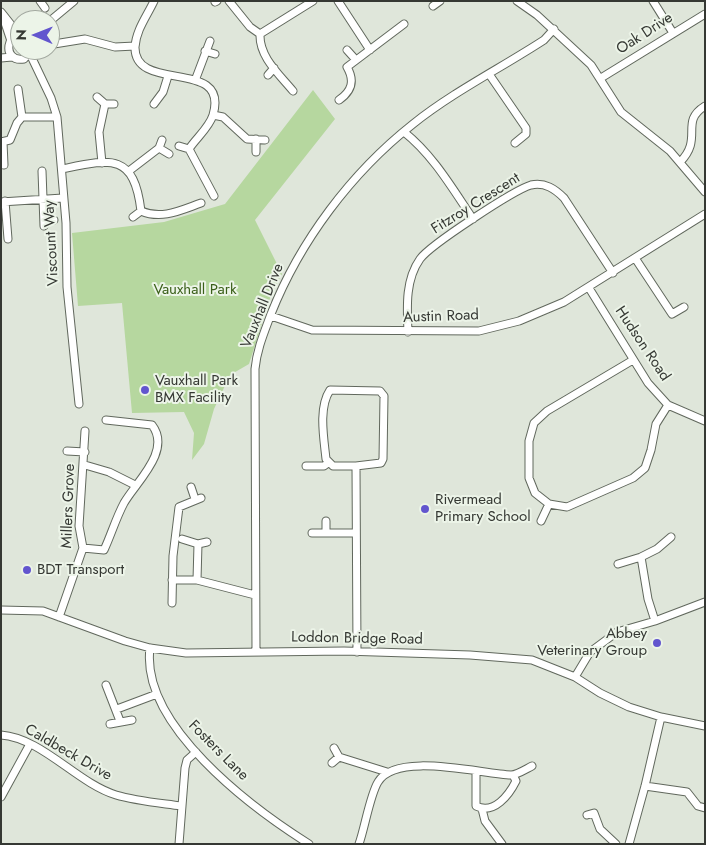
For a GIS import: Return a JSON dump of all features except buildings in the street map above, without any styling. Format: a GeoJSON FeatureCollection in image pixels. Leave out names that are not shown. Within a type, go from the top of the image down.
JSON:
{"type":"FeatureCollection","features":[{"type":"Feature","properties":{"kind":"street"},"geometry":{"type":"LineString","coordinates":[[40,1],[45,8]]}},
{"type":"Feature","properties":{"kind":"street"},"geometry":{"type":"LineString","coordinates":[[154,1],[140,26],[135,46],[140,62],[152,70],[168,76],[196,78],[207,85],[213,95],[213,115],[189,149]]}},
{"type":"Feature","properties":{"kind":"street"},"geometry":{"type":"LineString","coordinates":[[229,1],[250,27],[260,34]]}},
{"type":"Feature","properties":{"kind":"street"},"geometry":{"type":"LineString","coordinates":[[338,1],[370,50]]}},
{"type":"Feature","properties":{"kind":"street"},"geometry":{"type":"LineString","coordinates":[[433,6],[440,1]]}},
{"type":"Feature","properties":{"kind":"street"},"geometry":{"type":"LineString","coordinates":[[516,1],[554,30],[591,65],[621,112],[680,162],[703,187]]}},
{"type":"Feature","properties":{"kind":"street"},"geometry":{"type":"LineString","coordinates":[[653,1],[673,33]]}},
{"type":"Feature","properties":{"kind":"street"},"geometry":{"type":"LineString","coordinates":[[260,34],[308,2]]}},
{"type":"Feature","properties":{"kind":"street"},"geometry":{"type":"LineString","coordinates":[[60,13],[71,4]]}},
{"type":"Feature","properties":{"kind":"street"},"geometry":{"type":"LineString","coordinates":[[60,15],[71,4]]}},
{"type":"Feature","properties":{"kind":"street"},"geometry":{"type":"LineString","coordinates":[[1,13],[10,24]]}},
{"type":"Feature","properties":{"kind":"street"},"geometry":{"type":"LineString","coordinates":[[1,13],[10,43],[10,53]]}},
{"type":"Feature","properties":{"kind":"street","name":"Oak Drive"},"geometry":{"type":"LineString","coordinates":[[601,78],[705,14]]}},
{"type":"Feature","properties":{"kind":"street"},"geometry":{"type":"LineString","coordinates":[[339,100],[348,94],[352,85],[347,66],[404,24]]}},
{"type":"Feature","properties":{"kind":"street","name":"Vauxhall Drive"},"geometry":{"type":"LineString","coordinates":[[256,652],[255,369],[259,345],[283,284],[308,242],[347,188],[383,149],[404,132],[489,74],[544,40],[554,30]]}},
{"type":"Feature","properties":{"kind":"street"},"geometry":{"type":"LineString","coordinates":[[260,34],[260,41],[266,58],[293,91]]}},
{"type":"Feature","properties":{"kind":"street"},"geometry":{"type":"LineString","coordinates":[[60,43],[85,39],[115,47],[135,46]]}},
{"type":"Feature","properties":{"kind":"street"},"geometry":{"type":"LineString","coordinates":[[196,78],[210,41]]}},
{"type":"Feature","properties":{"kind":"street"},"geometry":{"type":"LineString","coordinates":[[1,50],[10,43]]}},
{"type":"Feature","properties":{"kind":"street"},"geometry":{"type":"LineString","coordinates":[[205,50],[215,54]]}},
{"type":"Feature","properties":{"kind":"street"},"geometry":{"type":"LineString","coordinates":[[347,50],[356,60]]}},
{"type":"Feature","properties":{"kind":"street","name":"Viscount Way"},"geometry":{"type":"LineString","coordinates":[[17,60],[33,71],[43,83]]}},
{"type":"Feature","properties":{"kind":"street","name":"Viscount Way"},"geometry":{"type":"LineString","coordinates":[[33,60],[51,98],[57,117],[62,169],[67,287],[79,404]]}},
{"type":"Feature","properties":{"kind":"street"},"geometry":{"type":"LineString","coordinates":[[268,74],[274,68]]}},
{"type":"Feature","properties":{"kind":"street"},"geometry":{"type":"LineString","coordinates":[[489,74],[526,128],[526,134],[514,143]]}},
{"type":"Feature","properties":{"kind":"street"},"geometry":{"type":"LineString","coordinates":[[154,104],[163,92],[168,76]]}},
{"type":"Feature","properties":{"kind":"street"},"geometry":{"type":"LineString","coordinates":[[4,165],[2,142],[10,140],[17,123],[22,117],[18,89]]}},
{"type":"Feature","properties":{"kind":"street"},"geometry":{"type":"LineString","coordinates":[[97,97],[105,104],[114,104]]}},
{"type":"Feature","properties":{"kind":"street"},"geometry":{"type":"LineString","coordinates":[[102,163],[99,132],[105,104]]}},
{"type":"Feature","properties":{"kind":"street"},"geometry":{"type":"LineString","coordinates":[[680,162],[690,152],[693,140],[690,124],[697,110],[705,106]]}},
{"type":"Feature","properties":{"kind":"street"},"geometry":{"type":"LineString","coordinates":[[213,115],[228,121],[246,139],[265,140]]}},
{"type":"Feature","properties":{"kind":"street"},"geometry":{"type":"LineString","coordinates":[[22,117],[57,117]]}},
{"type":"Feature","properties":{"kind":"street"},"geometry":{"type":"LineString","coordinates":[[404,132],[419,144],[432,159],[473,219]]}},
{"type":"Feature","properties":{"kind":"street"},"geometry":{"type":"LineString","coordinates":[[256,139],[256,152]]}},
{"type":"Feature","properties":{"kind":"street"},"geometry":{"type":"LineString","coordinates":[[129,171],[159,148],[162,140]]}},
{"type":"Feature","properties":{"kind":"street"},"geometry":{"type":"LineString","coordinates":[[179,146],[189,149],[214,196]]}},
{"type":"Feature","properties":{"kind":"street"},"geometry":{"type":"LineString","coordinates":[[159,148],[169,154]]}},
{"type":"Feature","properties":{"kind":"street"},"geometry":{"type":"LineString","coordinates":[[62,169],[102,163],[116,163],[129,171],[138,188],[141,210]]}},
{"type":"Feature","properties":{"kind":"street"},"geometry":{"type":"LineString","coordinates":[[42,171],[44,223],[54,220]]}},
{"type":"Feature","properties":{"kind":"street","name":"Fitzroy Crescent"},"geometry":{"type":"LineString","coordinates":[[408,332],[407,307],[410,281],[420,258],[438,242],[473,219],[532,185],[554,188],[564,198],[613,273]]}},
{"type":"Feature","properties":{"kind":"street"},"geometry":{"type":"LineString","coordinates":[[8,239],[3,201],[63,198]]}},
{"type":"Feature","properties":{"kind":"street"},"geometry":{"type":"LineString","coordinates":[[141,210],[150,214],[167,214],[201,203]]}},
{"type":"Feature","properties":{"kind":"street"},"geometry":{"type":"LineString","coordinates":[[133,217],[141,210]]}},
{"type":"Feature","properties":{"kind":"street","name":"Austin Road"},"geometry":{"type":"LineString","coordinates":[[270,316],[312,330],[479,331],[519,321],[546,311],[589,288],[705,214]]}},
{"type":"Feature","properties":{"kind":"street"},"geometry":{"type":"LineString","coordinates":[[635,258],[672,314],[684,307]]}},
{"type":"Feature","properties":{"kind":"street","name":"Hudson Road"},"geometry":{"type":"LineString","coordinates":[[589,288],[648,383],[668,405],[705,421]]}},
{"type":"Feature","properties":{"kind":"street"},"geometry":{"type":"LineString","coordinates":[[633,360],[547,412],[534,423],[529,441],[530,478],[535,493],[549,504],[567,506],[633,478],[645,468],[656,424],[668,405]]}},
{"type":"Feature","properties":{"kind":"street"},"geometry":{"type":"LineString","coordinates":[[370,389],[380,391],[384,396],[383,459],[381,463],[375,465],[333,466],[328,463],[324,422],[326,397],[330,390],[370,389]]}},
{"type":"Feature","properties":{"kind":"street"},"geometry":{"type":"LineString","coordinates":[[83,548],[104,550],[123,505],[135,485],[149,469],[155,456],[156,430],[152,425],[106,420]]}},
{"type":"Feature","properties":{"kind":"street","name":"Millers Grove"},"geometry":{"type":"LineString","coordinates":[[59,617],[83,548],[79,526],[80,489],[85,465],[85,431]]}},
{"type":"Feature","properties":{"kind":"street","name":"Millers Grove"},"geometry":{"type":"LineString","coordinates":[[67,451],[85,452]]}},
{"type":"Feature","properties":{"kind":"street"},"geometry":{"type":"LineString","coordinates":[[306,466],[324,466],[328,463]]}},
{"type":"Feature","properties":{"kind":"street"},"geometry":{"type":"LineString","coordinates":[[85,465],[109,472],[135,485]]}},
{"type":"Feature","properties":{"kind":"street"},"geometry":{"type":"LineString","coordinates":[[356,466],[357,652]]}},
{"type":"Feature","properties":{"kind":"street"},"geometry":{"type":"LineString","coordinates":[[172,603],[173,556],[180,507],[198,498],[191,487]]}},
{"type":"Feature","properties":{"kind":"street"},"geometry":{"type":"LineString","coordinates":[[540,521],[549,504]]}},
{"type":"Feature","properties":{"kind":"street"},"geometry":{"type":"LineString","coordinates":[[326,521],[326,533]]}},
{"type":"Feature","properties":{"kind":"street"},"geometry":{"type":"LineString","coordinates":[[312,533],[356,533]]}},
{"type":"Feature","properties":{"kind":"street"},"geometry":{"type":"LineString","coordinates":[[618,564],[641,557],[657,549],[671,537]]}},
{"type":"Feature","properties":{"kind":"street"},"geometry":{"type":"LineString","coordinates":[[182,539],[198,544],[207,542]]}},
{"type":"Feature","properties":{"kind":"street"},"geometry":{"type":"LineString","coordinates":[[197,580],[198,544]]}},
{"type":"Feature","properties":{"kind":"street"},"geometry":{"type":"LineString","coordinates":[[641,557],[648,599],[655,621]]}},
{"type":"Feature","properties":{"kind":"street"},"geometry":{"type":"LineString","coordinates":[[172,580],[197,580],[255,595]]}},
{"type":"Feature","properties":{"kind":"street"},"geometry":{"type":"LineString","coordinates":[[575,677],[590,652],[617,632],[655,621],[705,602]]}},
{"type":"Feature","properties":{"kind":"street","name":"Loddon Bridge Road"},"geometry":{"type":"LineString","coordinates":[[1,610],[43,611],[107,636],[150,648],[186,653],[357,652],[470,655],[532,660],[575,677],[600,693],[629,707],[661,717],[705,726]]}},
{"type":"Feature","properties":{"kind":"street","name":"Fosters Lane"},"geometry":{"type":"LineString","coordinates":[[150,648],[150,665],[157,694],[172,723],[196,752],[216,772],[273,821],[309,844]]}},
{"type":"Feature","properties":{"kind":"street"},"geometry":{"type":"LineString","coordinates":[[106,685],[110,699],[117,709],[120,721]]}},
{"type":"Feature","properties":{"kind":"street"},"geometry":{"type":"LineString","coordinates":[[117,709],[157,694]]}},
{"type":"Feature","properties":{"kind":"street"},"geometry":{"type":"LineString","coordinates":[[629,844],[661,717]]}},
{"type":"Feature","properties":{"kind":"street"},"geometry":{"type":"LineString","coordinates":[[110,724],[132,720]]}},
{"type":"Feature","properties":{"kind":"street","name":"Caldbeck Drive"},"geometry":{"type":"LineString","coordinates":[[1,735],[9,735],[30,744],[80,777],[116,795],[181,806]]}},
{"type":"Feature","properties":{"kind":"street"},"geometry":{"type":"LineString","coordinates":[[1,797],[30,744]]}},
{"type":"Feature","properties":{"kind":"street"},"geometry":{"type":"LineString","coordinates":[[334,748],[339,757],[387,772],[406,767],[425,767],[513,776],[532,766]]}},
{"type":"Feature","properties":{"kind":"street"},"geometry":{"type":"LineString","coordinates":[[179,844],[185,768],[188,760],[196,752]]}},
{"type":"Feature","properties":{"kind":"street"},"geometry":{"type":"LineString","coordinates":[[332,762],[339,757]]}},
{"type":"Feature","properties":{"kind":"street"},"geometry":{"type":"LineString","coordinates":[[476,771],[476,806],[482,809],[492,807],[509,796],[516,781],[513,776]]}},
{"type":"Feature","properties":{"kind":"street"},"geometry":{"type":"LineString","coordinates":[[359,844],[378,782],[387,772]]}},
{"type":"Feature","properties":{"kind":"street"},"geometry":{"type":"LineString","coordinates":[[645,786],[687,792],[695,790]]}},
{"type":"Feature","properties":{"kind":"street"},"geometry":{"type":"LineString","coordinates":[[687,792],[698,806],[705,808]]}},
{"type":"Feature","properties":{"kind":"street"},"geometry":{"type":"LineString","coordinates":[[482,809],[485,821],[502,844]]}},
{"type":"Feature","properties":{"kind":"street"},"geometry":{"type":"LineString","coordinates":[[593,813],[600,829],[616,844]]}},
{"type":"Feature","properties":{"kind":"green space","name":"Vauxhall Park"},"geometry":{"type":"Polygon","coordinates":[[[313,90],[335,119],[255,220],[282,274],[271,295],[249,364],[230,375],[214,409],[204,444],[192,460],[194,433],[184,412],[132,413],[122,303],[78,306],[72,233],[164,222],[225,204],[313,90]]]}},
{"type":"Feature","properties":{"kind":"place","name":"Vauxhall Park BMX Facility"},"geometry":{"type":"Point","coordinates":[145,390]}},
{"type":"Feature","properties":{"kind":"place","name":"Rivermead Primary School"},"geometry":{"type":"Point","coordinates":[425,509]}},
{"type":"Feature","properties":{"kind":"place","name":"BDT Transport"},"geometry":{"type":"Point","coordinates":[27,570]}},
{"type":"Feature","properties":{"kind":"place","name":"Abbey Veterinary Group"},"geometry":{"type":"Point","coordinates":[657,643]}}]}
